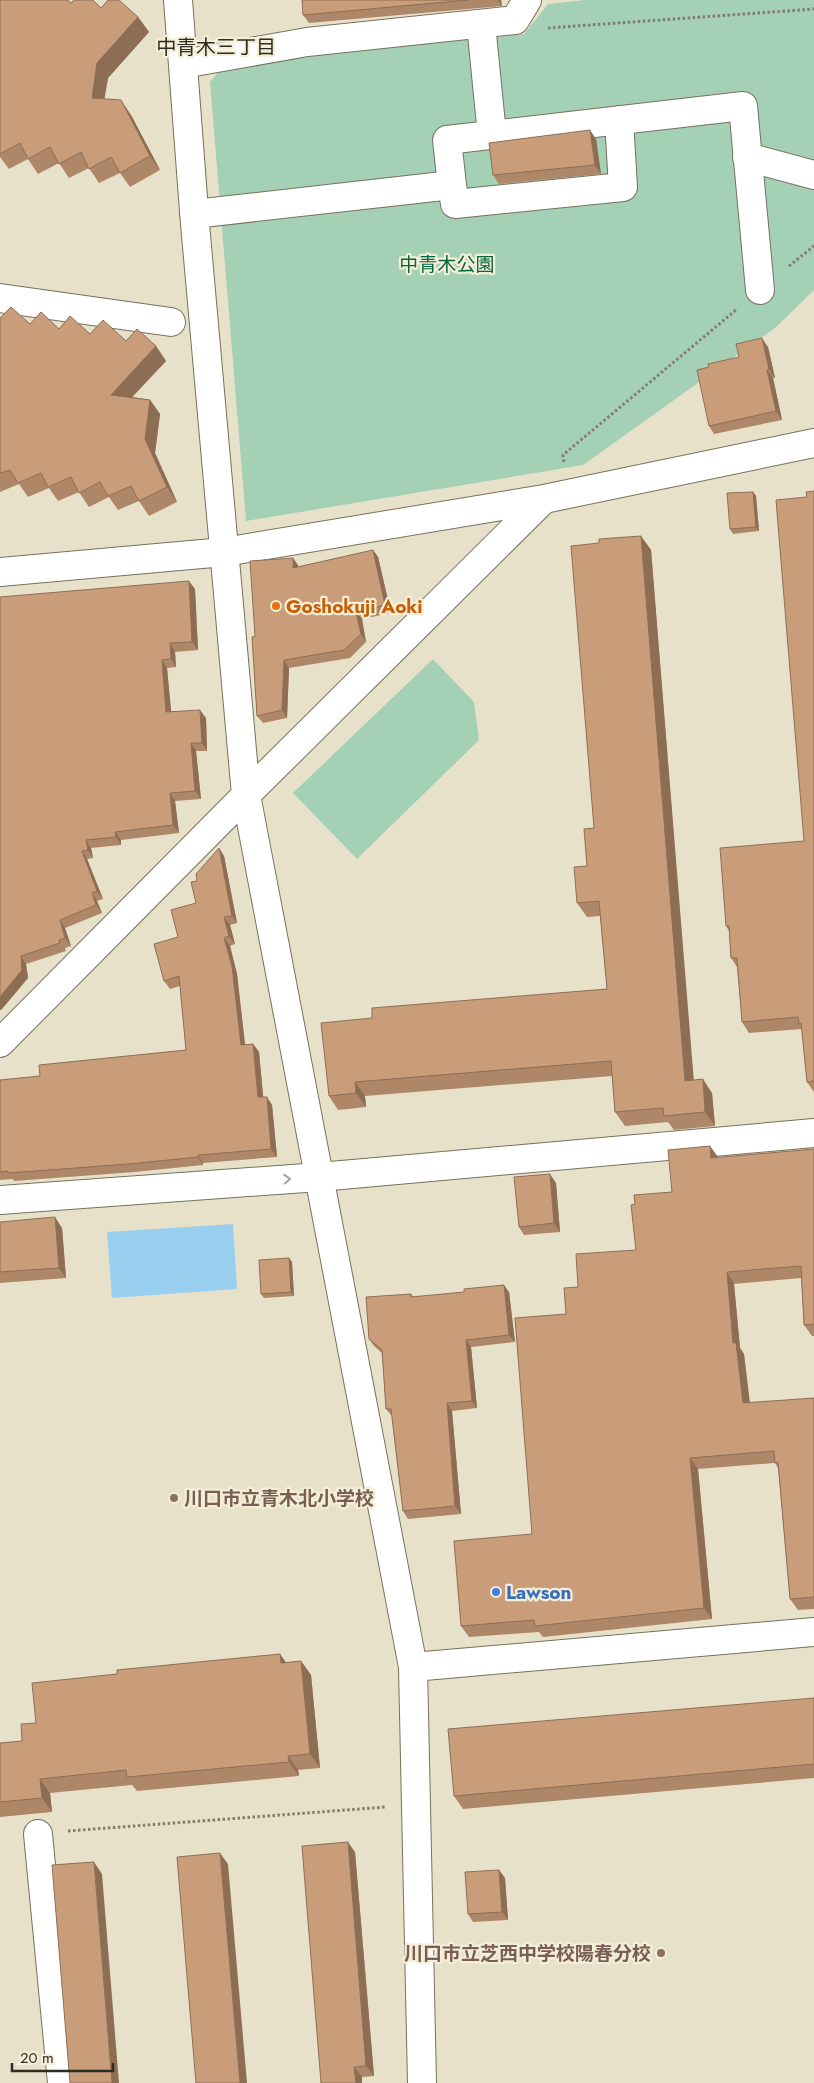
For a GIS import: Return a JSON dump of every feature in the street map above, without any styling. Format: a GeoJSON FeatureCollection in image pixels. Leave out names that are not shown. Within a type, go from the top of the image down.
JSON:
{"type":"FeatureCollection","features":[{"type":"Feature","properties":{"kind":"street"},"geometry":{"type":"LineString","coordinates":[[178,0],[194,214],[246,795],[413,1667],[422,2083]]}},
{"type":"Feature","properties":{"kind":"street"},"geometry":{"type":"LineString","coordinates":[[182,64],[307,42],[481,24],[521,10]]}},
{"type":"Feature","properties":{"kind":"street"},"geometry":{"type":"LineString","coordinates":[[481,24],[492,135]]}},
{"type":"Feature","properties":{"kind":"street"},"geometry":{"type":"LineString","coordinates":[[619,120],[624,187],[455,204],[447,140],[619,120],[743,106],[760,290]]}},
{"type":"Feature","properties":{"kind":"street"},"geometry":{"type":"LineString","coordinates":[[747,157],[814,175]]}},
{"type":"Feature","properties":{"kind":"street"},"geometry":{"type":"LineString","coordinates":[[194,214],[452,185]]}},
{"type":"Feature","properties":{"kind":"street"},"geometry":{"type":"LineString","coordinates":[[0,298],[171,322]]}},
{"type":"Feature","properties":{"kind":"street"},"geometry":{"type":"LineString","coordinates":[[0,572],[224,552],[557,496],[814,444]]}},
{"type":"Feature","properties":{"kind":"street"},"geometry":{"type":"LineString","coordinates":[[0,1043],[246,795],[557,496]]}},
{"type":"Feature","properties":{"kind":"street"},"geometry":{"type":"LineString","coordinates":[[0,1200],[319,1176],[814,1133]]}},
{"type":"Feature","properties":{"kind":"street"},"geometry":{"type":"LineString","coordinates":[[413,1667],[814,1632]]}},
{"type":"Feature","properties":{"kind":"street"},"geometry":{"type":"LineString","coordinates":[[38,1834],[62,2083]]}},
{"type":"Feature","properties":{"kind":"path"},"geometry":{"type":"LineString","coordinates":[[521,10],[530,29],[814,9]]}},
{"type":"Feature","properties":{"kind":"path"},"geometry":{"type":"LineString","coordinates":[[557,496],[563,455],[814,246]]}},
{"type":"Feature","properties":{"kind":"path"},"geometry":{"type":"LineString","coordinates":[[38,1834],[416,1804]]}},
{"type":"Feature","properties":{"kind":"green space","name":"中青木公園"},"geometry":{"type":"Polygon","coordinates":[[[585,0],[814,0],[814,290],[775,328],[583,465],[246,521],[210,82],[220,70],[311,55],[524,34],[548,4],[585,0]]]}},
{"type":"Feature","properties":{"kind":"green space"},"geometry":{"type":"Polygon","coordinates":[[[433,659],[474,702],[479,740],[357,859],[293,793],[433,659]]]}},
{"type":"Feature","properties":{"kind":"water"},"geometry":{"type":"Polygon","coordinates":[[[233,1224],[237,1289],[112,1298],[107,1232],[233,1224]]]}},
{"type":"Feature","properties":{"kind":"building"},"geometry":{"type":"Polygon","coordinates":[[[0,0],[68,0],[71,3],[74,0],[93,0],[101,8],[108,0],[119,0],[138,17],[97,63],[92,98],[121,100],[150,156],[120,173],[111,157],[89,169],[81,152],[59,164],[50,147],[28,159],[20,143],[0,154],[0,0]]]}},
{"type":"Feature","properties":{"kind":"building"},"geometry":{"type":"Polygon","coordinates":[[[302,0],[468,0],[303,15],[302,0]]]}},
{"type":"Feature","properties":{"kind":"building"},"geometry":{"type":"Polygon","coordinates":[[[590,130],[595,165],[493,175],[489,143],[590,130]]]}},
{"type":"Feature","properties":{"kind":"building"},"geometry":{"type":"Polygon","coordinates":[[[11,307],[30,324],[41,312],[59,329],[70,316],[90,334],[103,320],[126,341],[137,329],[156,346],[111,395],[150,400],[145,439],[167,487],[139,501],[131,486],[108,496],[100,482],[79,493],[71,477],[48,487],[41,473],[18,483],[10,470],[0,473],[0,318],[11,307]]]}},
{"type":"Feature","properties":{"kind":"building"},"geometry":{"type":"Polygon","coordinates":[[[762,338],[776,411],[709,426],[697,370],[709,367],[708,364],[739,357],[736,344],[762,338]]]}},
{"type":"Feature","properties":{"kind":"building"},"geometry":{"type":"Polygon","coordinates":[[[814,491],[814,1081],[807,1082],[801,1023],[799,1024],[798,1017],[742,1022],[737,958],[731,958],[729,926],[726,926],[720,848],[804,841],[776,500],[807,497],[806,492],[814,491]]]}},
{"type":"Feature","properties":{"kind":"building"},"geometry":{"type":"Polygon","coordinates":[[[753,492],[756,527],[730,529],[727,493],[753,492]]]}},
{"type":"Feature","properties":{"kind":"building"},"geometry":{"type":"Polygon","coordinates":[[[641,536],[685,1081],[703,1079],[705,1112],[664,1116],[663,1108],[615,1112],[611,1061],[355,1082],[356,1093],[329,1096],[321,1023],[372,1018],[372,1008],[607,989],[599,901],[577,903],[574,867],[587,866],[584,829],[594,828],[571,546],[599,543],[599,539],[641,536]]]}},
{"type":"Feature","properties":{"kind":"building"},"geometry":{"type":"Polygon","coordinates":[[[373,550],[385,605],[356,612],[361,634],[344,650],[284,660],[282,710],[257,716],[252,637],[255,636],[250,561],[293,558],[293,568],[373,550]]]}},
{"type":"Feature","properties":{"kind":"building"},"geometry":{"type":"Polygon","coordinates":[[[189,581],[192,642],[170,643],[171,659],[162,660],[166,712],[200,710],[202,743],[191,743],[195,791],[170,793],[173,825],[115,832],[116,837],[86,840],[88,850],[82,851],[97,891],[92,893],[96,905],[60,920],[65,938],[59,940],[60,943],[21,956],[22,970],[0,997],[0,597],[189,581]]]}},
{"type":"Feature","properties":{"kind":"building"},"geometry":{"type":"Polygon","coordinates":[[[219,848],[232,916],[224,917],[229,936],[224,938],[232,966],[241,1045],[253,1044],[258,1097],[267,1097],[271,1149],[198,1155],[198,1157],[129,1164],[0,1172],[0,1080],[40,1076],[39,1065],[186,1050],[179,976],[164,981],[154,944],[178,937],[171,910],[196,903],[191,882],[197,881],[196,874],[219,848]]]}},
{"type":"Feature","properties":{"kind":"building"},"geometry":{"type":"Polygon","coordinates":[[[710,1146],[711,1158],[814,1149],[814,1324],[804,1325],[801,1266],[727,1272],[733,1343],[736,1343],[743,1403],[814,1398],[814,1597],[790,1599],[778,1462],[775,1463],[774,1451],[690,1458],[704,1608],[535,1626],[534,1620],[461,1626],[454,1541],[532,1534],[515,1318],[566,1314],[564,1288],[578,1287],[576,1254],[636,1250],[631,1205],[635,1204],[634,1195],[672,1192],[668,1150],[710,1146]]]}},
{"type":"Feature","properties":{"kind":"building"},"geometry":{"type":"Polygon","coordinates":[[[550,1174],[554,1223],[519,1227],[514,1177],[550,1174]]]}},
{"type":"Feature","properties":{"kind":"building"},"geometry":{"type":"Polygon","coordinates":[[[55,1217],[59,1268],[0,1272],[0,1222],[55,1217]]]}},
{"type":"Feature","properties":{"kind":"building"},"geometry":{"type":"Polygon","coordinates":[[[289,1258],[291,1292],[261,1294],[259,1260],[289,1258]]]}},
{"type":"Feature","properties":{"kind":"building"},"geometry":{"type":"Polygon","coordinates":[[[504,1285],[509,1335],[466,1340],[472,1401],[447,1403],[455,1506],[403,1511],[391,1409],[386,1409],[382,1350],[369,1339],[366,1297],[411,1294],[411,1297],[464,1292],[464,1289],[504,1285]]]}},
{"type":"Feature","properties":{"kind":"building"},"geometry":{"type":"Polygon","coordinates":[[[280,1654],[281,1663],[301,1661],[310,1754],[288,1756],[289,1762],[127,1777],[126,1770],[40,1779],[42,1798],[0,1802],[0,1743],[22,1741],[21,1724],[36,1723],[32,1683],[117,1674],[117,1670],[280,1654]]]}},
{"type":"Feature","properties":{"kind":"building"},"geometry":{"type":"Polygon","coordinates":[[[814,1698],[814,1764],[454,1796],[448,1729],[814,1698]]]}},
{"type":"Feature","properties":{"kind":"building"},"geometry":{"type":"Polygon","coordinates":[[[348,1842],[366,2066],[354,2067],[356,2083],[321,2083],[302,1846],[348,1842]]]}},
{"type":"Feature","properties":{"kind":"building"},"geometry":{"type":"Polygon","coordinates":[[[220,1853],[240,2083],[196,2083],[177,1857],[220,1853]]]}},
{"type":"Feature","properties":{"kind":"building"},"geometry":{"type":"Polygon","coordinates":[[[94,1862],[112,2083],[70,2083],[52,1865],[94,1862]]]}},
{"type":"Feature","properties":{"kind":"building"},"geometry":{"type":"Polygon","coordinates":[[[499,1870],[502,1912],[468,1914],[465,1872],[499,1870]]]}},
{"type":"Feature","properties":{"kind":"place","name":"Goshokuji Aoki"},"geometry":{"type":"Point","coordinates":[276,606]}},
{"type":"Feature","properties":{"kind":"place","name":"川口市立青木北小学校"},"geometry":{"type":"Point","coordinates":[174,1498]}},
{"type":"Feature","properties":{"kind":"place","name":"Lawson"},"geometry":{"type":"Point","coordinates":[496,1592]}},
{"type":"Feature","properties":{"kind":"place","name":"川口市立芝西中学校陽春分校"},"geometry":{"type":"Point","coordinates":[661,1953]}},
{"type":"Feature","properties":{"kind":"district","name":"中青木三丁目"},"geometry":{"type":"Point","coordinates":[216,47]}}]}
